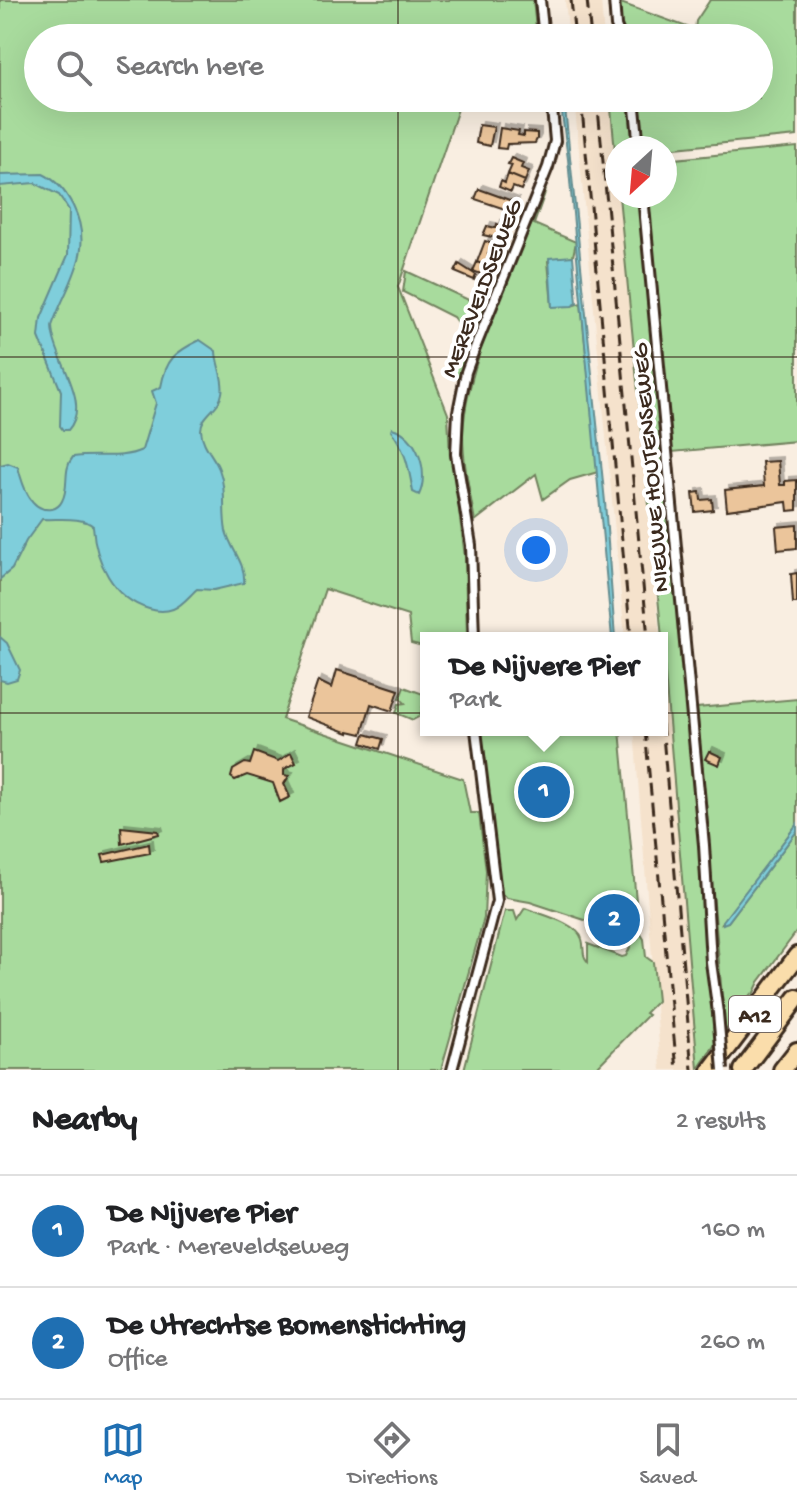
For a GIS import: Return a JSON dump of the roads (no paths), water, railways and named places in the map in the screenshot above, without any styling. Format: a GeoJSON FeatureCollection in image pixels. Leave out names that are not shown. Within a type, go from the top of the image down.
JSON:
{"type":"FeatureCollection","features":[{"type":"Feature","properties":{"kind":"highway","name":"A12"},"geometry":{"type":"LineString","coordinates":[[711,1070],[797,956]]}},
{"type":"Feature","properties":{"kind":"highway"},"geometry":{"type":"LineString","coordinates":[[743,1070],[797,998]]}},
{"type":"Feature","properties":{"kind":"highway"},"geometry":{"type":"LineString","coordinates":[[782,1070],[797,1051]]}},
{"type":"Feature","properties":{"kind":"street"},"geometry":{"type":"LineString","coordinates":[[540,0],[543,24]]}},
{"type":"Feature","properties":{"kind":"street"},"geometry":{"type":"LineString","coordinates":[[614,0],[616,24]]}},
{"type":"Feature","properties":{"kind":"street","name":"MEREVELDSEWEG"},"geometry":{"type":"LineString","coordinates":[[474,632],[471,545],[456,454],[458,412],[466,372],[548,167],[555,141],[552,112]]}},
{"type":"Feature","properties":{"kind":"street"},"geometry":{"type":"LineString","coordinates":[[635,112],[638,136]]}},
{"type":"Feature","properties":{"kind":"street","name":"NIEUWE HOUTENSEWEG"},"geometry":{"type":"LineString","coordinates":[[644,208],[723,1070]]}},
{"type":"Feature","properties":{"kind":"street"},"geometry":{"type":"LineString","coordinates":[[452,1070],[497,901],[477,736]]}},
{"type":"Feature","properties":{"kind":"water"},"geometry":{"type":"Polygon","coordinates":[[[562,112],[565,112],[605,502],[615,632],[611,632],[562,112]]]}},
{"type":"Feature","properties":{"kind":"water"},"geometry":{"type":"Polygon","coordinates":[[[43,174],[64,191],[79,223],[82,238],[77,267],[52,326],[74,393],[75,419],[68,430],[60,426],[61,391],[39,337],[41,318],[68,255],[69,210],[59,195],[35,183],[0,186],[0,175],[43,174]]]}},
{"type":"Feature","properties":{"kind":"water"},"geometry":{"type":"Polygon","coordinates":[[[573,256],[577,303],[552,307],[549,258],[573,256]]]}},
{"type":"Feature","properties":{"kind":"water"},"geometry":{"type":"Polygon","coordinates":[[[200,340],[216,351],[223,388],[221,399],[202,424],[202,436],[221,477],[226,531],[241,563],[244,583],[214,590],[197,589],[183,603],[167,611],[149,609],[125,597],[108,576],[98,552],[93,526],[69,519],[42,519],[26,541],[12,569],[0,579],[0,465],[8,463],[18,467],[28,496],[38,506],[44,509],[57,507],[64,495],[68,467],[73,457],[125,455],[142,450],[156,403],[152,391],[161,387],[173,358],[200,340]]]}},
{"type":"Feature","properties":{"kind":"water"},"geometry":{"type":"Polygon","coordinates":[[[392,428],[408,438],[419,455],[423,476],[419,495],[413,492],[406,460],[392,428]]]}},
{"type":"Feature","properties":{"kind":"water"},"geometry":{"type":"Polygon","coordinates":[[[0,637],[7,643],[20,670],[17,679],[7,682],[0,680],[0,637]]]}},
{"type":"Feature","properties":{"kind":"water"},"geometry":{"type":"Polygon","coordinates":[[[797,824],[797,831],[728,922],[723,924],[723,921],[797,824]]]}},
{"type":"Feature","properties":{"kind":"railway"},"geometry":{"type":"LineString","coordinates":[[571,0],[574,24]]}},
{"type":"Feature","properties":{"kind":"railway"},"geometry":{"type":"LineString","coordinates":[[587,0],[590,24]]}},
{"type":"Feature","properties":{"kind":"railway"},"geometry":{"type":"LineString","coordinates":[[582,112],[630,632]]}},
{"type":"Feature","properties":{"kind":"railway"},"geometry":{"type":"LineString","coordinates":[[598,112],[647,632]]}},
{"type":"Feature","properties":{"kind":"railway"},"geometry":{"type":"LineString","coordinates":[[646,736],[677,1070]]}},
{"type":"Feature","properties":{"kind":"railway"},"geometry":{"type":"LineString","coordinates":[[663,736],[692,1070]]}},
{"type":"Feature","properties":{"kind":"place","name":"De Nijvere Pier"},"geometry":{"type":"Point","coordinates":[544,792]}},
{"type":"Feature","properties":{"kind":"place","name":"De Utrechtse Bomenstichting"},"geometry":{"type":"Point","coordinates":[614,920]}}]}
